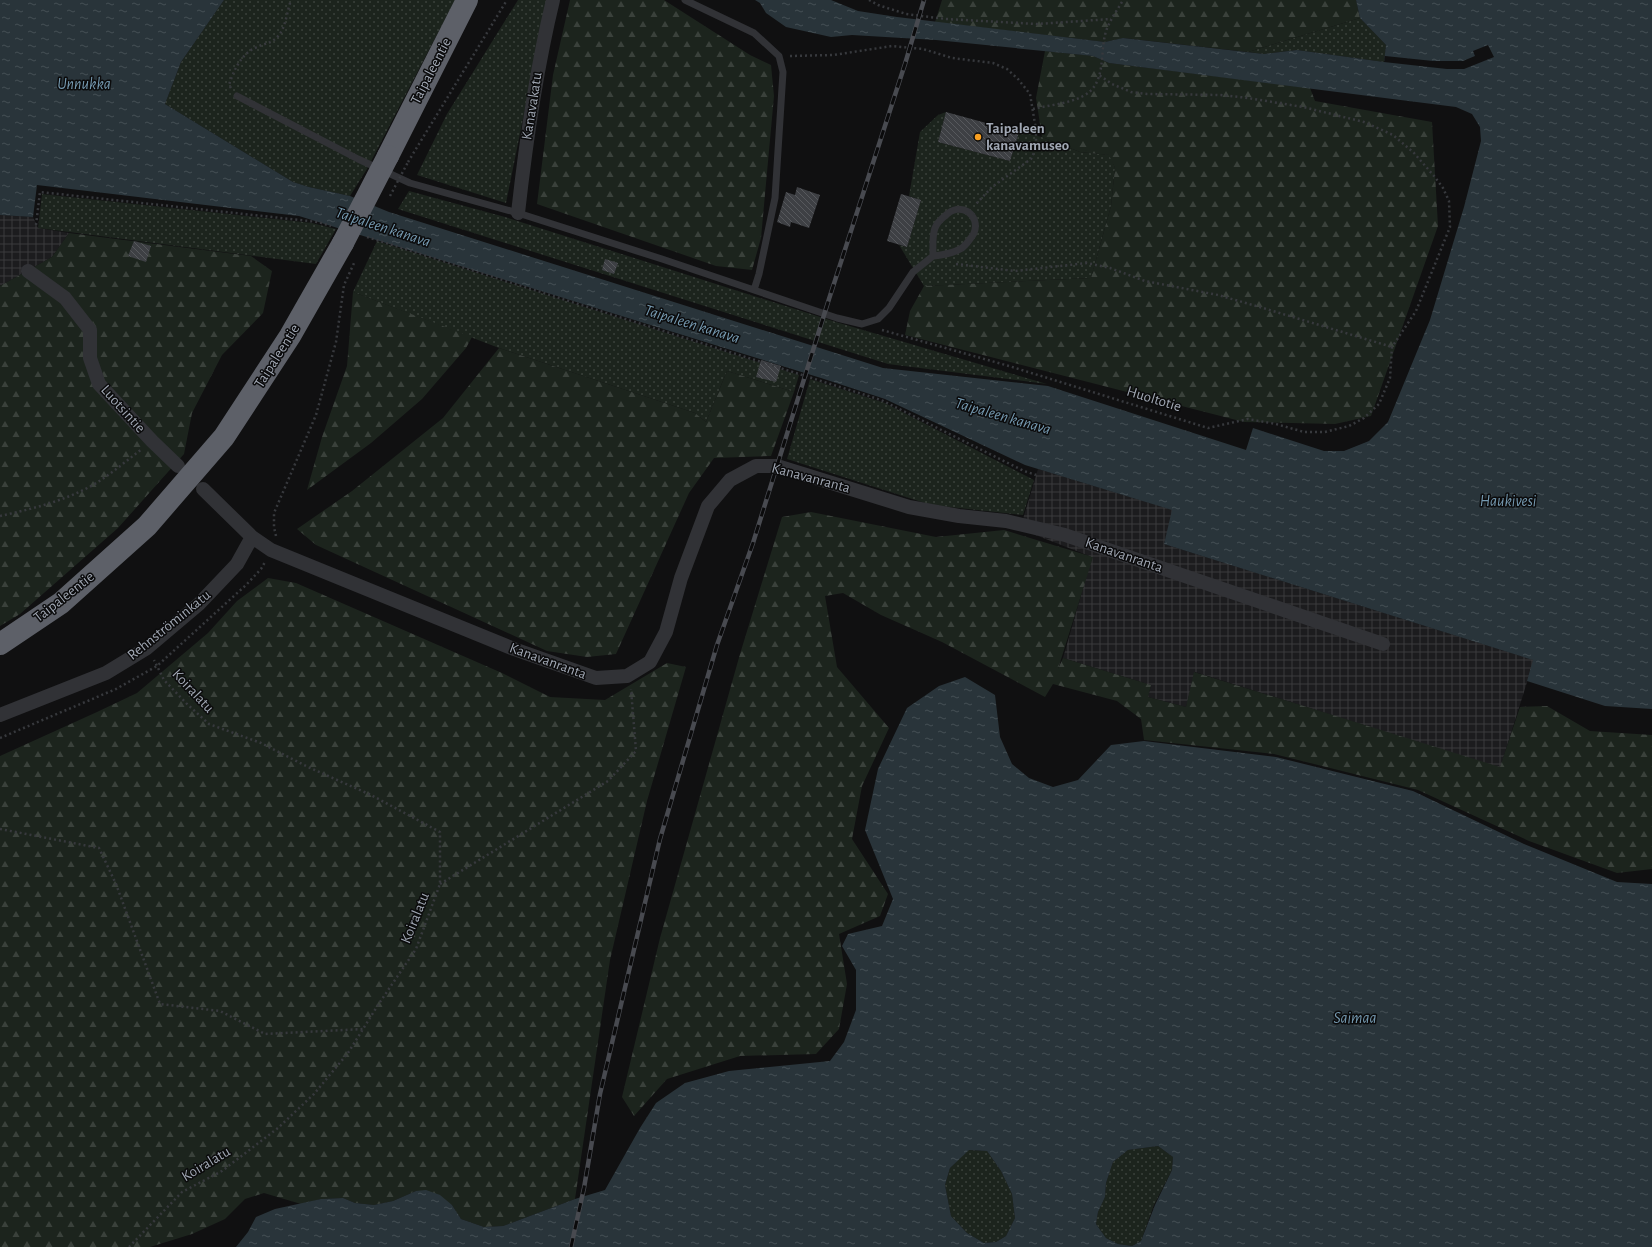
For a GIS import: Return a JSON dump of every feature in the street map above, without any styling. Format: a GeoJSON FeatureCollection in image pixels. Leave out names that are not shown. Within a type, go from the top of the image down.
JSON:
{"type":"FeatureCollection","features":[{"type":"Feature","properties":{"kind":"highway","name":"Taipaleentie"},"geometry":{"type":"LineString","coordinates":[[0,644],[61,603],[147,526],[224,437],[290,336],[346,235],[398,159],[467,0]]}},
{"type":"Feature","properties":{"kind":"street","name":"Kanavakatu"},"geometry":{"type":"LineString","coordinates":[[518,213],[527,131],[544,39],[553,0]]}},
{"type":"Feature","properties":{"kind":"street","name":"Luotsintie"},"geometry":{"type":"LineString","coordinates":[[28,271],[65,298],[90,330],[90,358],[99,384],[152,441],[178,466]]}},
{"type":"Feature","properties":{"kind":"street","name":"Kanavanranta"},"geometry":{"type":"LineString","coordinates":[[252,537],[271,550],[514,649],[596,678],[627,676],[650,662],[666,632],[682,578],[708,506],[730,480],[756,466],[777,466],[909,507],[959,516],[1006,521],[1065,535],[1383,644]]}},
{"type":"Feature","properties":{"kind":"street"},"geometry":{"type":"LineString","coordinates":[[203,489],[252,537]]}},
{"type":"Feature","properties":{"kind":"street","name":"Rehnströminkatu"},"geometry":{"type":"LineString","coordinates":[[0,716],[106,673],[147,648],[199,604],[232,570],[252,537]]}},
{"type":"Feature","properties":{"kind":"lane"},"geometry":{"type":"LineString","coordinates":[[685,0],[754,34],[779,56],[783,72],[774,198],[759,274],[754,290]]}},
{"type":"Feature","properties":{"kind":"lane"},"geometry":{"type":"LineString","coordinates":[[237,96],[358,159],[410,183],[518,213],[662,259],[837,318],[862,324],[878,319],[889,308],[913,272],[933,256],[948,254],[961,249],[975,232],[974,221],[969,212],[962,208],[955,208],[948,212],[941,220],[935,228],[933,256]]}},
{"type":"Feature","properties":{"kind":"path"},"geometry":{"type":"LineString","coordinates":[[237,96],[229,85],[244,54],[255,48],[270,44],[279,36],[291,0]]}},
{"type":"Feature","properties":{"kind":"path"},"geometry":{"type":"LineString","coordinates":[[398,159],[507,0]]}},
{"type":"Feature","properties":{"kind":"path"},"geometry":{"type":"LineString","coordinates":[[869,0],[878,5],[906,14],[946,19],[1037,24],[1111,19]]}},
{"type":"Feature","properties":{"kind":"path"},"geometry":{"type":"LineString","coordinates":[[1033,109],[1069,101],[1085,95],[1096,84],[1102,66],[1105,36],[1111,19],[1123,0]]}},
{"type":"Feature","properties":{"kind":"path"},"geometry":{"type":"LineString","coordinates":[[779,56],[833,55],[892,46],[922,49],[952,58],[993,63],[1007,69],[1018,79],[1030,94],[1036,130],[1036,148],[1031,159],[992,187],[969,212]]}},
{"type":"Feature","properties":{"kind":"path"},"geometry":{"type":"LineString","coordinates":[[955,264],[1014,272],[1087,263],[1110,268],[1145,281],[1218,295],[1256,305],[1392,347],[1416,311],[1450,227],[1449,201],[1443,188],[1414,153],[1393,135],[1364,122],[1303,107],[1248,98],[1131,92],[1112,84],[1099,75]]}},
{"type":"Feature","properties":{"kind":"path"},"geometry":{"type":"LineString","coordinates":[[36,225],[40,192],[318,222],[346,235],[881,400],[1024,471],[1036,475]]}},
{"type":"Feature","properties":{"kind":"path"},"geometry":{"type":"LineString","coordinates":[[0,738],[116,690],[157,666],[262,569],[277,537],[274,527],[274,513],[316,415],[336,342],[344,285],[356,260]]}},
{"type":"Feature","properties":{"kind":"path","name":"Huoltotie"},"geometry":{"type":"LineString","coordinates":[[862,324],[1009,366],[1208,428],[1248,419],[1276,424],[1304,432],[1325,432],[1349,426],[1364,418],[1379,404],[1390,378],[1392,347]]}},
{"type":"Feature","properties":{"kind":"path"},"geometry":{"type":"LineString","coordinates":[[0,516],[48,504],[78,492],[102,479],[152,441]]}},
{"type":"Feature","properties":{"kind":"path","name":"Koiralatu"},"geometry":{"type":"LineString","coordinates":[[129,1247],[182,1192],[222,1171],[278,1128],[314,1094],[348,1053],[416,949],[440,884],[440,832],[371,795],[308,767],[261,743],[209,724],[164,680],[147,648]]}},
{"type":"Feature","properties":{"kind":"path"},"geometry":{"type":"LineString","coordinates":[[440,884],[608,781],[636,751],[631,684]]}},
{"type":"Feature","properties":{"kind":"path"},"geometry":{"type":"LineString","coordinates":[[0,829],[99,848],[116,884],[160,1004],[220,1011],[265,1034],[363,1028]]}},
{"type":"Feature","properties":{"kind":"shaded area"},"geometry":{"type":"Polygon","coordinates":[[[0,215],[33,217],[38,228],[69,233],[52,257],[0,286],[0,215]]]}},
{"type":"Feature","properties":{"kind":"shaded area"},"geometry":{"type":"Polygon","coordinates":[[[1038,469],[1173,510],[1164,544],[1534,660],[1500,768],[1195,672],[1186,707],[1148,697],[1151,685],[1063,658],[1092,557],[1020,529],[1038,469]]]}},
{"type":"Feature","properties":{"kind":"green space"},"geometry":{"type":"Polygon","coordinates":[[[224,0],[455,0],[367,169],[350,196],[293,182],[165,104],[181,62],[224,0]]]}},
{"type":"Feature","properties":{"kind":"green space"},"geometry":{"type":"Polygon","coordinates":[[[518,0],[547,0],[506,203],[417,175],[447,114],[518,0]]]}},
{"type":"Feature","properties":{"kind":"green space"},"geometry":{"type":"Polygon","coordinates":[[[570,0],[664,0],[750,55],[771,65],[774,96],[761,238],[752,270],[716,266],[537,204],[553,75],[570,0]]]}},
{"type":"Feature","properties":{"kind":"green space"},"geometry":{"type":"Polygon","coordinates":[[[942,0],[1356,0],[1360,18],[1248,52],[1124,38],[1105,42],[935,22],[942,0]]]}},
{"type":"Feature","properties":{"kind":"green space"},"geometry":{"type":"Polygon","coordinates":[[[1360,18],[1386,45],[1384,62],[1297,50],[1264,54],[1248,52],[1360,18]]]}},
{"type":"Feature","properties":{"kind":"green space"},"geometry":{"type":"Polygon","coordinates":[[[1045,51],[1093,56],[1109,63],[1310,88],[1315,101],[1432,122],[1438,226],[1371,416],[1335,424],[1244,422],[905,335],[910,311],[924,286],[1091,278],[1111,206],[1115,168],[1109,155],[1080,152],[1042,137],[1036,98],[1045,51]]]}},
{"type":"Feature","properties":{"kind":"green space"},"geometry":{"type":"Polygon","coordinates":[[[946,112],[938,142],[1010,161],[1019,132],[1042,137],[1080,152],[1110,155],[1115,168],[1111,206],[1091,278],[924,286],[899,245],[907,247],[921,200],[909,196],[920,132],[938,115],[946,112]]]}},
{"type":"Feature","properties":{"kind":"green space"},"geometry":{"type":"Polygon","coordinates":[[[409,191],[505,217],[836,322],[1047,384],[888,364],[398,209],[409,191]]]}},
{"type":"Feature","properties":{"kind":"green space"},"geometry":{"type":"Polygon","coordinates":[[[42,194],[312,223],[336,229],[316,264],[38,228],[42,194]]]}},
{"type":"Feature","properties":{"kind":"green space"},"geometry":{"type":"Polygon","coordinates":[[[69,233],[251,256],[272,271],[263,313],[222,355],[192,413],[184,454],[118,528],[20,614],[0,626],[0,286],[52,257],[69,233]]]}},
{"type":"Feature","properties":{"kind":"green space"},"geometry":{"type":"Polygon","coordinates":[[[377,241],[799,375],[794,392],[727,371],[706,422],[695,413],[499,348],[353,292],[377,241]]]}},
{"type":"Feature","properties":{"kind":"green space"},"geometry":{"type":"Polygon","coordinates":[[[353,292],[472,337],[466,348],[422,399],[371,443],[307,490],[322,437],[347,366],[353,292]]]}},
{"type":"Feature","properties":{"kind":"green space"},"geometry":{"type":"Polygon","coordinates":[[[499,348],[695,413],[706,422],[727,371],[794,392],[771,456],[714,458],[689,493],[616,654],[587,657],[547,651],[316,545],[297,529],[352,491],[443,418],[499,348]]]}},
{"type":"Feature","properties":{"kind":"green space"},"geometry":{"type":"Polygon","coordinates":[[[810,379],[885,403],[1034,480],[1023,515],[931,505],[787,459],[810,379]]]}},
{"type":"Feature","properties":{"kind":"green space"},"geometry":{"type":"Polygon","coordinates":[[[811,512],[936,537],[1004,530],[1093,557],[1058,669],[1063,658],[1151,685],[1148,697],[1186,707],[1194,672],[1500,767],[1520,707],[1547,706],[1590,731],[1652,735],[1652,869],[1617,873],[1529,841],[1418,790],[1274,754],[1144,740],[1141,719],[1117,701],[1053,684],[1045,697],[942,642],[881,615],[843,593],[825,596],[837,667],[889,728],[862,786],[852,839],[888,894],[880,916],[839,934],[847,984],[839,1029],[816,1054],[740,1056],[667,1079],[634,1116],[622,1097],[660,938],[740,654],[782,517],[811,512]]]}},
{"type":"Feature","properties":{"kind":"green space"},"geometry":{"type":"Polygon","coordinates":[[[268,578],[296,583],[502,673],[550,697],[605,700],[667,663],[686,667],[647,801],[610,960],[575,1199],[503,1226],[484,1227],[461,1219],[452,1205],[416,1191],[393,1201],[374,1205],[355,1203],[343,1198],[321,1199],[301,1204],[264,1193],[245,1199],[225,1219],[192,1234],[150,1247],[0,1247],[0,756],[137,693],[208,633],[237,601],[268,578]]]}},
{"type":"Feature","properties":{"kind":"green space"},"geometry":{"type":"Polygon","coordinates":[[[1158,1146],[1173,1157],[1172,1170],[1154,1205],[1141,1241],[1132,1246],[1118,1244],[1106,1238],[1096,1224],[1098,1212],[1105,1197],[1106,1183],[1113,1162],[1128,1150],[1158,1146]]]}},
{"type":"Feature","properties":{"kind":"green space"},"geometry":{"type":"Polygon","coordinates":[[[968,1150],[987,1151],[1001,1171],[1012,1194],[1015,1218],[1006,1236],[996,1242],[984,1243],[967,1233],[951,1216],[945,1185],[950,1168],[968,1150]]]}},
{"type":"Feature","properties":{"kind":"water","name":"Haukivesi"},"geometry":{"type":"Polygon","coordinates":[[[0,0],[224,0],[181,62],[165,104],[293,182],[350,196],[389,212],[883,368],[1048,386],[1246,450],[1253,428],[1324,451],[1344,451],[1369,441],[1388,422],[1430,320],[1464,207],[1481,141],[1480,127],[1472,114],[1456,107],[1109,63],[1093,56],[936,40],[852,35],[831,37],[786,27],[766,13],[760,3],[755,0],[831,0],[858,11],[897,17],[1105,42],[1123,38],[1264,54],[1297,50],[1384,62],[1386,45],[1360,18],[1356,0],[1652,0],[1652,709],[1605,706],[1527,681],[1533,660],[1164,544],[1172,510],[1025,465],[885,399],[299,216],[37,185],[33,217],[0,215],[0,0]]]}},
{"type":"Feature","properties":{"kind":"water","name":"Saimaa"},"geometry":{"type":"Polygon","coordinates":[[[965,677],[995,695],[1000,737],[1012,764],[1029,778],[1053,787],[1078,780],[1111,745],[1144,741],[1276,757],[1413,791],[1524,844],[1617,882],[1652,884],[1652,1247],[236,1247],[248,1232],[256,1217],[275,1209],[321,1199],[343,1198],[355,1203],[374,1205],[393,1201],[416,1191],[426,1190],[440,1195],[452,1205],[461,1219],[484,1227],[503,1226],[575,1199],[605,1190],[656,1103],[685,1083],[729,1071],[830,1061],[844,1042],[856,1010],[856,970],[842,946],[848,934],[882,926],[893,899],[865,830],[878,769],[907,708],[939,686],[965,677]],[[1158,1146],[1128,1150],[1113,1162],[1106,1183],[1105,1197],[1098,1212],[1096,1224],[1106,1238],[1118,1244],[1132,1246],[1141,1241],[1155,1205],[1172,1170],[1173,1157],[1158,1146]],[[969,1150],[950,1168],[945,1185],[951,1216],[967,1233],[984,1243],[996,1242],[1006,1236],[1015,1218],[1012,1194],[1001,1171],[987,1151],[969,1150]]]}},
{"type":"Feature","properties":{"kind":"pier"},"geometry":{"type":"Polygon","coordinates":[[[1488,45],[1494,57],[1464,69],[1447,69],[1384,62],[1385,56],[1433,61],[1463,61],[1475,56],[1473,51],[1488,45]]]}},
{"type":"Feature","properties":{"kind":"building","name":"Taipaleen kanavamuseo"},"geometry":{"type":"Polygon","coordinates":[[[946,112],[1019,132],[1010,161],[938,142],[946,112]]]}},
{"type":"Feature","properties":{"kind":"building"},"geometry":{"type":"Polygon","coordinates":[[[797,187],[820,195],[809,228],[791,222],[790,227],[777,222],[786,192],[795,195],[797,187]]]}},
{"type":"Feature","properties":{"kind":"building"},"geometry":{"type":"Polygon","coordinates":[[[901,194],[921,200],[907,247],[887,241],[901,194]]]}},
{"type":"Feature","properties":{"kind":"building"},"geometry":{"type":"Polygon","coordinates":[[[134,241],[151,246],[146,262],[128,256],[134,241]]]}},
{"type":"Feature","properties":{"kind":"building"},"geometry":{"type":"Polygon","coordinates":[[[605,259],[618,263],[614,274],[602,270],[605,259]]]}},
{"type":"Feature","properties":{"kind":"building"},"geometry":{"type":"Polygon","coordinates":[[[761,360],[781,366],[776,382],[756,377],[761,360]]]}},
{"type":"Feature","properties":{"kind":"railway"},"geometry":{"type":"LineString","coordinates":[[571,1247],[584,1188],[600,1094],[660,839],[717,645],[753,543],[924,0]]}},
{"type":"Feature","properties":{"kind":"place","name":"Taipaleen kanavamuseo"},"geometry":{"type":"Point","coordinates":[978,137]}},
{"type":"Feature","properties":{"kind":"water label","name":"Unnukka"},"geometry":{"type":"Point","coordinates":[84,84]}},
{"type":"Feature","properties":{"kind":"water label","name":"Taipaleen kanava"},"geometry":{"type":"Point","coordinates":[383,227]}},
{"type":"Feature","properties":{"kind":"water label","name":"Taipaleen kanava"},"geometry":{"type":"Point","coordinates":[692,324]}},
{"type":"Feature","properties":{"kind":"water label","name":"Taipaleen kanava"},"geometry":{"type":"Point","coordinates":[1003,416]}}]}
